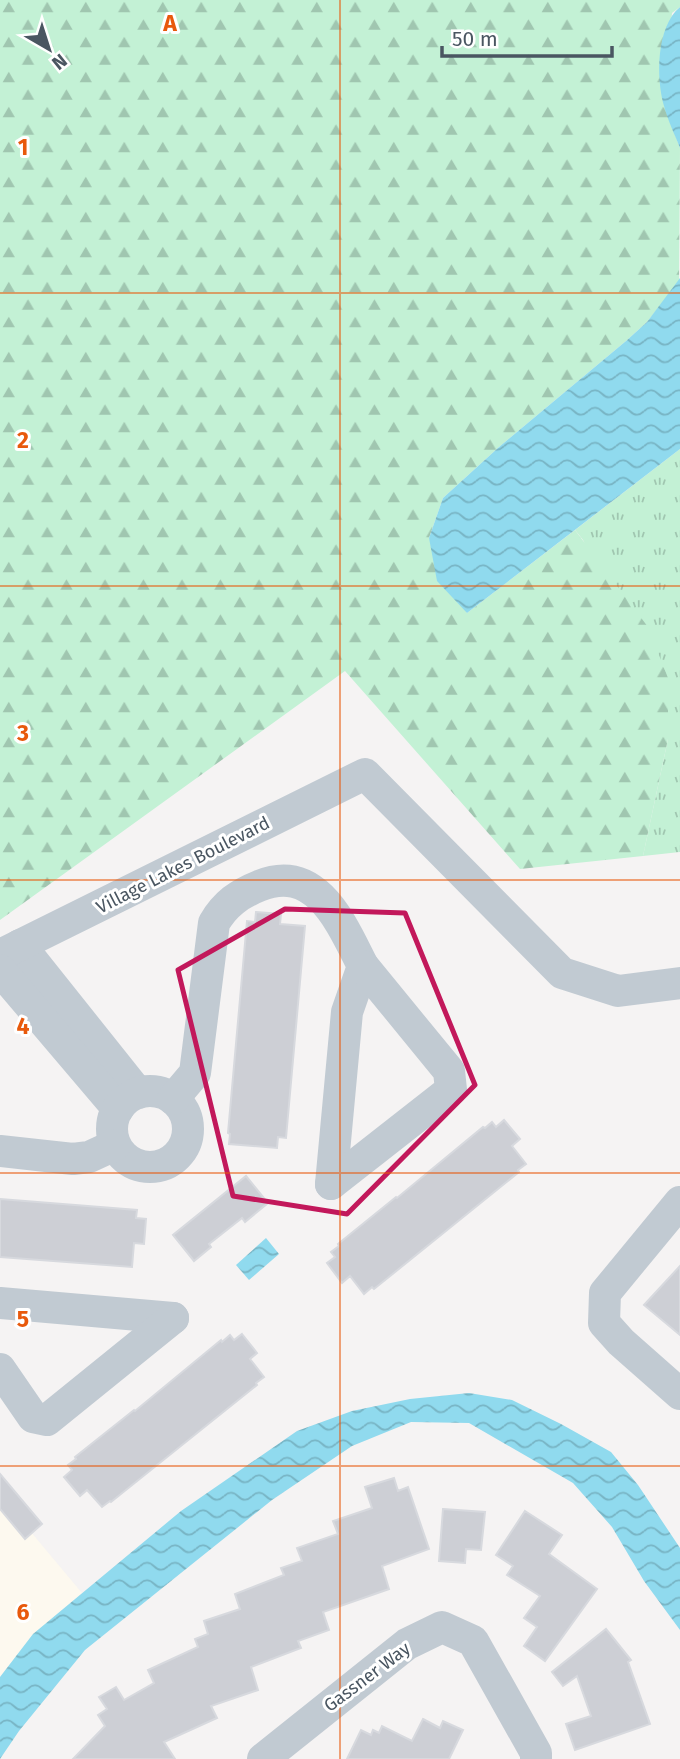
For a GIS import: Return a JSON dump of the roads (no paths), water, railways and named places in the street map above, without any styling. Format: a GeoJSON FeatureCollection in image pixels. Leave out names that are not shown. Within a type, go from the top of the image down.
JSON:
{"type":"FeatureCollection","features":[{"type":"Feature","properties":{"kind":"street","name":"Village Lakes Boulevard"},"geometry":{"type":"LineString","coordinates":[[10,950],[365,774],[562,973],[618,991],[680,983]]}},
{"type":"Feature","properties":{"kind":"street"},"geometry":{"type":"LineString","coordinates":[[173,1099],[195,1073],[214,923],[223,907],[244,892],[273,880],[304,884],[321,896],[340,920],[363,966],[449,1071],[451,1090],[331,1184],[347,1012],[363,966]]}},
{"type":"Feature","properties":{"kind":"street"},"geometry":{"type":"LineString","coordinates":[[10,950],[128,1101]]}},
{"type":"Feature","properties":{"kind":"street"},"geometry":{"type":"LineString","coordinates":[[0,970],[128,1101]]}},
{"type":"Feature","properties":{"kind":"street"},"geometry":{"type":"LineString","coordinates":[[150,1091],[163,1093],[173,1099],[182,1108],[187,1120],[185,1144],[168,1162],[156,1166],[132,1163],[122,1155],[115,1144],[113,1120],[128,1101],[150,1091]]}},
{"type":"Feature","properties":{"kind":"street"},"geometry":{"type":"LineString","coordinates":[[0,1151],[73,1159],[89,1157],[115,1144]]}},
{"type":"Feature","properties":{"kind":"street"},"geometry":{"type":"LineString","coordinates":[[680,1202],[605,1293],[604,1323],[621,1342],[680,1394]]}},
{"type":"Feature","properties":{"kind":"street"},"geometry":{"type":"LineString","coordinates":[[0,1303],[173,1318],[47,1420],[33,1417],[0,1369]]}},
{"type":"Feature","properties":{"kind":"street","name":"Gassner Way"},"geometry":{"type":"LineString","coordinates":[[263,1759],[407,1644],[442,1627],[474,1641],[536,1753],[536,1759]]}},
{"type":"Feature","properties":{"kind":"water"},"geometry":{"type":"Polygon","coordinates":[[[680,7],[680,148],[661,95],[659,68],[666,27],[680,7]]]}},
{"type":"Feature","properties":{"kind":"water"},"geometry":{"type":"Polygon","coordinates":[[[680,278],[680,449],[467,613],[437,581],[429,538],[443,498],[647,322],[680,278]]]}},
{"type":"Feature","properties":{"kind":"water"},"geometry":{"type":"Polygon","coordinates":[[[266,1238],[279,1254],[249,1280],[236,1265],[266,1238]]]}},
{"type":"Feature","properties":{"kind":"water"},"geometry":{"type":"Polygon","coordinates":[[[469,1393],[512,1400],[611,1452],[638,1485],[680,1548],[680,1630],[644,1581],[612,1527],[573,1483],[469,1423],[411,1422],[352,1446],[272,1500],[85,1650],[19,1731],[0,1759],[0,1677],[33,1634],[181,1511],[297,1431],[352,1411],[410,1399],[469,1393]]]}}]}
